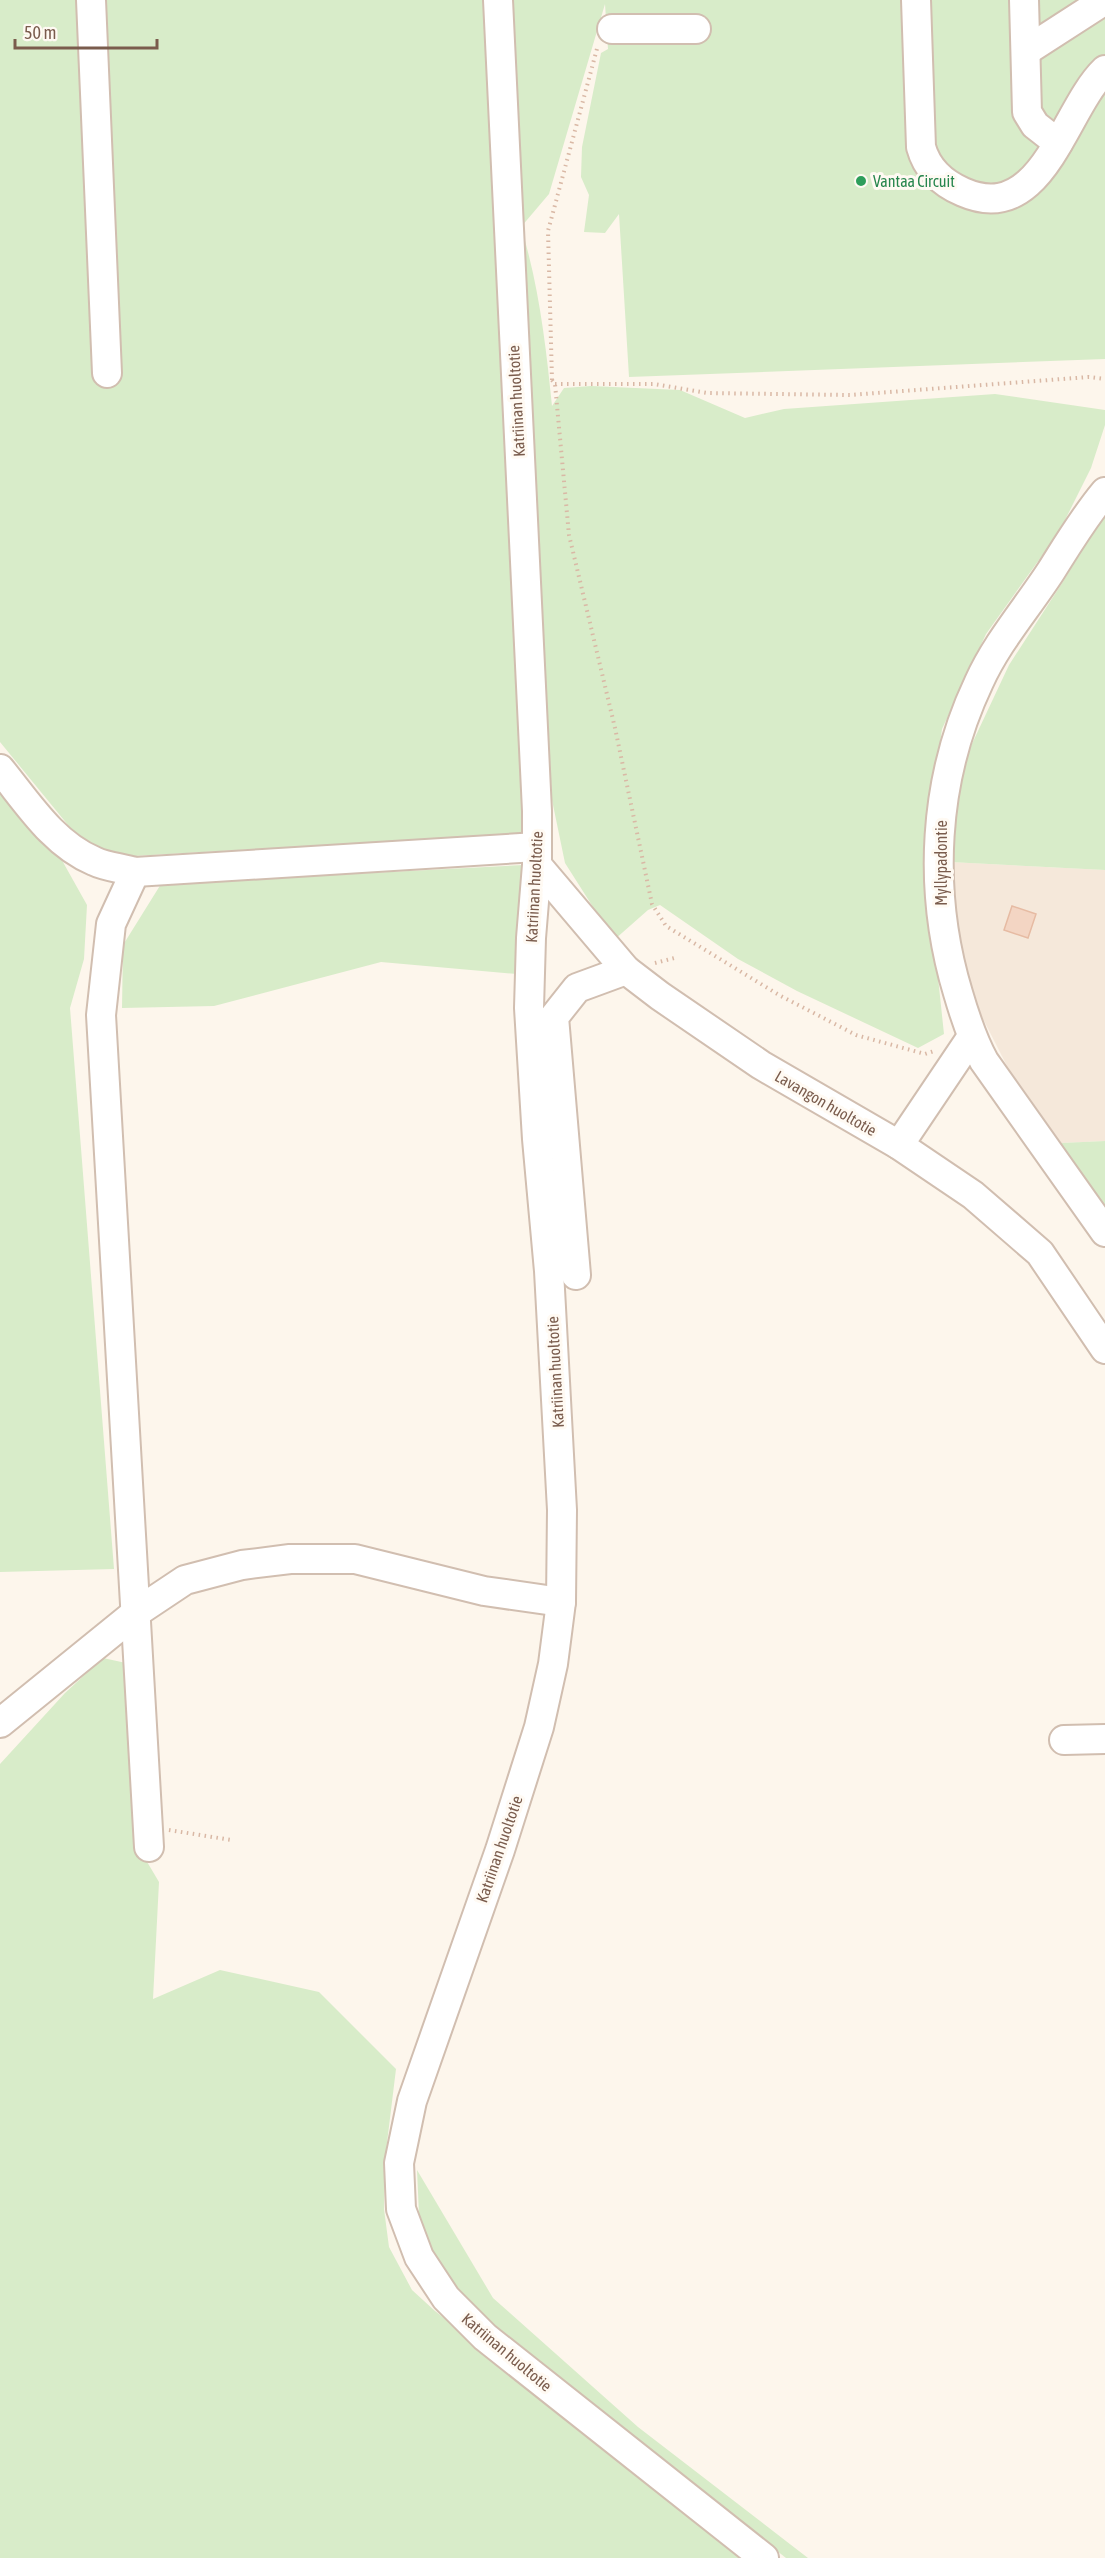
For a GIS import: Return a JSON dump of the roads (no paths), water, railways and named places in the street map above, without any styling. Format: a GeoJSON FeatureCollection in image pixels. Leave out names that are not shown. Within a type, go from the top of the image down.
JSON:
{"type":"FeatureCollection","features":[{"type":"Feature","properties":{"kind":"street"},"geometry":{"type":"LineString","coordinates":[[91,0],[107,373]]}},
{"type":"Feature","properties":{"kind":"street","name":"Katriinan huoltotie"},"geometry":{"type":"LineString","coordinates":[[498,0],[537,856],[528,1008],[549,1271],[562,1510],[561,1602],[553,1664],[539,1727],[500,1850],[412,2101],[399,2163],[400,2209],[424,2265],[446,2298],[485,2337],[764,2558]]}},
{"type":"Feature","properties":{"kind":"street"},"geometry":{"type":"LineString","coordinates":[[916,0],[921,147],[926,162],[939,177],[953,188],[975,197],[1002,197],[1018,191],[1034,180],[1044,167],[1089,89],[1105,70]]}},
{"type":"Feature","properties":{"kind":"street"},"geometry":{"type":"LineString","coordinates":[[1024,0],[1027,112],[1035,125],[1058,143]]}},
{"type":"Feature","properties":{"kind":"street"},"geometry":{"type":"LineString","coordinates":[[1026,51],[1105,0]]}},
{"type":"Feature","properties":{"kind":"street"},"geometry":{"type":"LineString","coordinates":[[612,29],[696,29]]}},
{"type":"Feature","properties":{"kind":"street","name":"Myllypadontie"},"geometry":{"type":"LineString","coordinates":[[1105,492],[1080,524],[980,680],[960,729],[949,768],[939,837],[941,906],[952,973],[971,1038],[984,1061],[1105,1232]]}},
{"type":"Feature","properties":{"kind":"street"},"geometry":{"type":"LineString","coordinates":[[0,769],[50,830],[72,850],[95,862],[135,872],[537,856]]}},
{"type":"Feature","properties":{"kind":"street","name":"Lavangon huoltotie"},"geometry":{"type":"LineString","coordinates":[[537,856],[626,970],[761,1065],[899,1145],[973,1195],[1040,1253],[1105,1348]]}},
{"type":"Feature","properties":{"kind":"street"},"geometry":{"type":"LineString","coordinates":[[135,872],[111,924],[101,1015],[149,1837]]}},
{"type":"Feature","properties":{"kind":"street"},"geometry":{"type":"LineString","coordinates":[[576,1275],[554,1017],[577,988],[626,970]]}},
{"type":"Feature","properties":{"kind":"street"},"geometry":{"type":"LineString","coordinates":[[899,1145],[971,1038]]}},
{"type":"Feature","properties":{"kind":"street"},"geometry":{"type":"LineString","coordinates":[[0,1723],[136,1612],[185,1580],[242,1565],[290,1559],[355,1559],[484,1591],[561,1602]]}},
{"type":"Feature","properties":{"kind":"street"},"geometry":{"type":"LineString","coordinates":[[1064,1740],[1105,1739]]}},
{"type":"Feature","properties":{"kind":"place","name":"Vantaa Circuit"},"geometry":{"type":"Point","coordinates":[861,181]}}]}
